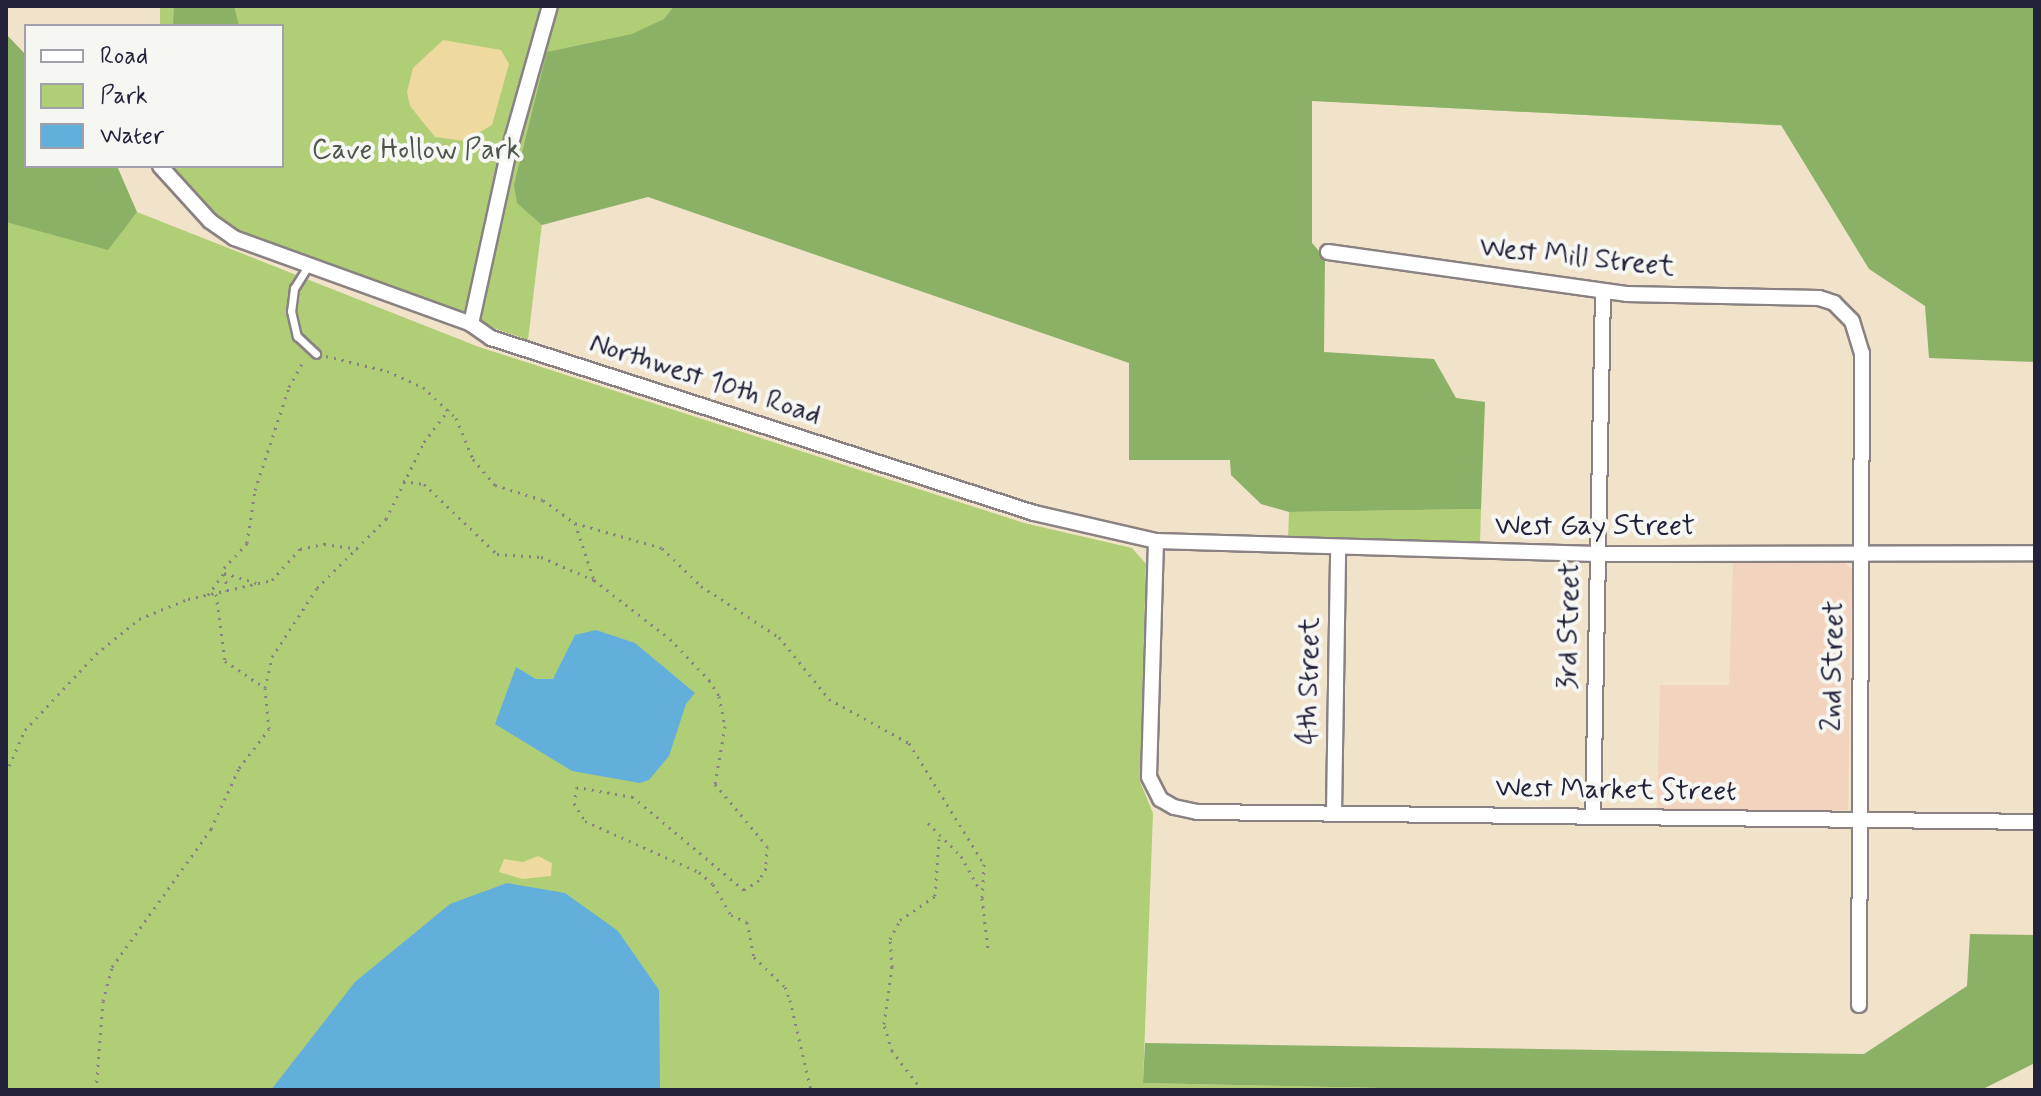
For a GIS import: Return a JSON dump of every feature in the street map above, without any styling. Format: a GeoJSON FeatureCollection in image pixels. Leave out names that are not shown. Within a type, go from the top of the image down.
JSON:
{"type":"FeatureCollection","features":[{"type":"Feature","properties":{"kind":"street"},"geometry":{"type":"LineString","coordinates":[[471,324],[508,154],[550,6]]}},
{"type":"Feature","properties":{"kind":"street","name":"Northwest 10th Road"},"geometry":{"type":"LineString","coordinates":[[162,168],[210,221],[248,244],[471,324],[491,338],[1019,508],[1156,541]]}},
{"type":"Feature","properties":{"kind":"street","name":"West Mill Street"},"geometry":{"type":"LineString","coordinates":[[1328,252],[1603,291],[1819,298],[1834,303],[1857,329]]}},
{"type":"Feature","properties":{"kind":"street","name":"3rd Street"},"geometry":{"type":"LineString","coordinates":[[1593,817],[1603,291]]}},
{"type":"Feature","properties":{"kind":"street","name":"2nd Street"},"geometry":{"type":"LineString","coordinates":[[1857,329],[1862,353],[1859,1005]]}},
{"type":"Feature","properties":{"kind":"street","name":"West Gay Street"},"geometry":{"type":"LineString","coordinates":[[1156,541],[1338,549],[1597,554],[2035,553]]}},
{"type":"Feature","properties":{"kind":"street","name":"West Market Street"},"geometry":{"type":"LineString","coordinates":[[1156,541],[1149,777],[1160,799],[1197,812],[2035,822]]}},
{"type":"Feature","properties":{"kind":"street","name":"4th Street"},"geometry":{"type":"LineString","coordinates":[[1334,813],[1338,549]]}},
{"type":"Feature","properties":{"kind":"lane"},"geometry":{"type":"LineString","coordinates":[[308,266],[294,288],[291,311],[297,336],[316,354]]}},
{"type":"Feature","properties":{"kind":"path"},"geometry":{"type":"LineString","coordinates":[[208,595],[252,529],[255,490],[297,367],[316,354],[387,371],[423,387],[449,409],[482,474],[495,485],[543,500],[575,523],[662,548],[701,586],[779,637],[829,699],[873,718],[909,743],[984,864],[982,893],[988,949]]}},
{"type":"Feature","properties":{"kind":"path"},"geometry":{"type":"LineString","coordinates":[[96,1090],[103,1001],[112,967],[221,813],[239,768],[269,729],[265,688],[272,657],[317,588],[361,548],[386,519],[403,481],[449,409]]}},
{"type":"Feature","properties":{"kind":"path"},"geometry":{"type":"LineString","coordinates":[[403,481],[424,484],[497,554],[541,557],[594,580],[694,661],[719,696],[725,743],[715,784],[767,846],[766,868],[744,890],[633,797],[577,787],[578,813],[585,821],[699,872],[713,884],[731,915],[747,922],[754,957],[785,987],[790,1000],[811,1090]]}},
{"type":"Feature","properties":{"kind":"path"},"geometry":{"type":"LineString","coordinates":[[575,523],[594,580]]}},
{"type":"Feature","properties":{"kind":"path"},"geometry":{"type":"LineString","coordinates":[[6,773],[25,730],[119,633],[158,608],[272,580],[300,549],[324,544],[361,548]]}},
{"type":"Feature","properties":{"kind":"path"},"geometry":{"type":"LineString","coordinates":[[224,573],[262,583]]}},
{"type":"Feature","properties":{"kind":"path"},"geometry":{"type":"LineString","coordinates":[[224,573],[227,591]]}},
{"type":"Feature","properties":{"kind":"path"},"geometry":{"type":"LineString","coordinates":[[216,593],[225,661],[265,688]]}},
{"type":"Feature","properties":{"kind":"path"},"geometry":{"type":"LineString","coordinates":[[928,823],[939,839],[961,856],[982,893]]}},
{"type":"Feature","properties":{"kind":"path"},"geometry":{"type":"LineString","coordinates":[[922,1090],[892,1051],[884,1024],[892,967],[890,939],[900,920],[935,896],[939,839]]}},
{"type":"Feature","properties":{"kind":"shaded area"},"geometry":{"type":"Polygon","coordinates":[[[1844,561],[1852,570],[1848,810],[1657,813],[1660,685],[1729,685],[1733,563],[1844,561]]]}},
{"type":"Feature","properties":{"kind":"green space","name":"Cave Hollow Park"},"geometry":{"type":"Polygon","coordinates":[[[160,6],[2035,6],[2035,139],[1132,91],[559,82],[528,340],[234,238],[162,168],[284,168],[284,24],[160,24],[160,6]]]}},
{"type":"Feature","properties":{"kind":"green space"},"geometry":{"type":"Polygon","coordinates":[[[174,6],[234,6],[238,24],[173,24],[174,6]]]}},
{"type":"Feature","properties":{"kind":"green space"},"geometry":{"type":"Polygon","coordinates":[[[674,6],[2035,6],[2035,362],[1929,358],[1925,306],[1869,269],[1781,125],[1312,101],[1312,243],[1325,258],[1324,352],[1434,359],[1456,398],[1485,402],[1481,509],[1289,512],[1261,504],[1231,475],[1230,460],[1129,460],[1129,363],[648,197],[542,225],[517,203],[514,185],[547,52],[632,34],[664,19],[674,6]]]}},
{"type":"Feature","properties":{"kind":"green space"},"geometry":{"type":"Polygon","coordinates":[[[6,34],[24,53],[24,168],[118,168],[137,212],[108,250],[6,222],[6,34]]]}},
{"type":"Feature","properties":{"kind":"green space"},"geometry":{"type":"Polygon","coordinates":[[[6,169],[137,212],[479,347],[1024,523],[1132,548],[1146,564],[1140,782],[1153,813],[1143,1083],[1480,1090],[6,1090],[6,169]]]}},
{"type":"Feature","properties":{"kind":"green space"},"geometry":{"type":"Polygon","coordinates":[[[1481,509],[1480,543],[1288,540],[1289,512],[1481,509]]]}},
{"type":"Feature","properties":{"kind":"green space"},"geometry":{"type":"Polygon","coordinates":[[[1970,934],[2035,935],[2035,1063],[1981,1090],[1480,1090],[1143,1083],[1145,1043],[1864,1054],[1967,986],[1970,934]]]}},
{"type":"Feature","properties":{"kind":"sand"},"geometry":{"type":"Polygon","coordinates":[[[443,40],[501,50],[509,64],[492,125],[465,141],[435,137],[410,106],[407,92],[413,68],[443,40]]]}},
{"type":"Feature","properties":{"kind":"sand"},"geometry":{"type":"Polygon","coordinates":[[[538,856],[552,863],[551,876],[522,879],[499,872],[504,859],[523,862],[538,856]]]}},
{"type":"Feature","properties":{"kind":"water"},"geometry":{"type":"Polygon","coordinates":[[[596,630],[635,643],[695,693],[686,704],[669,756],[649,780],[640,783],[572,771],[495,724],[516,667],[536,679],[553,679],[575,635],[596,630]]]}},
{"type":"Feature","properties":{"kind":"water"},"geometry":{"type":"Polygon","coordinates":[[[507,883],[565,893],[618,931],[659,990],[660,1090],[271,1090],[355,982],[450,904],[507,883]]]}}]}
